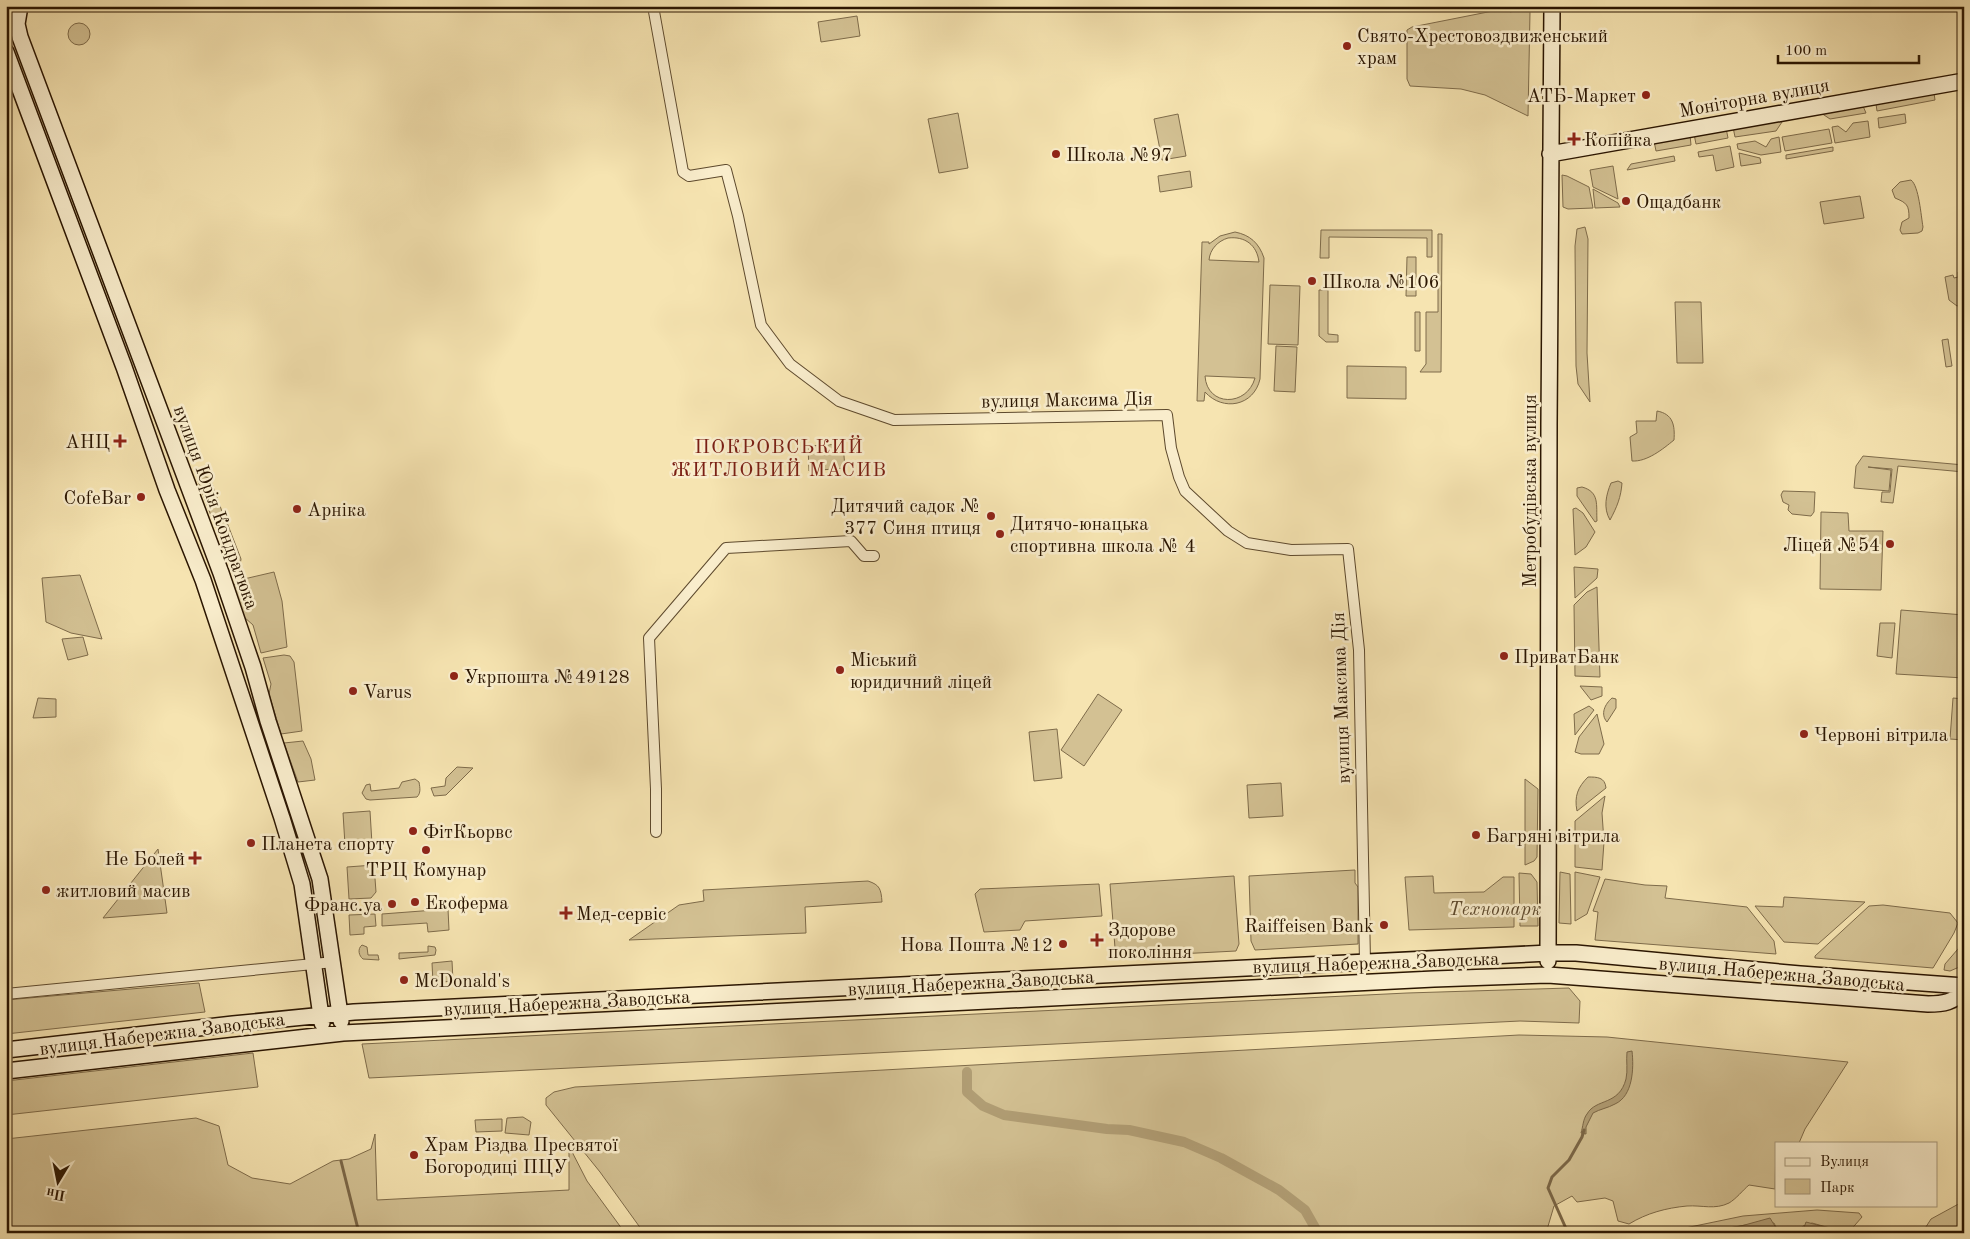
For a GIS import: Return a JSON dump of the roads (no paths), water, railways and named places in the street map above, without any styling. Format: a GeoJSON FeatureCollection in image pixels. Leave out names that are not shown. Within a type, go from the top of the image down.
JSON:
{"type":"FeatureCollection","features":[{"type":"Feature","properties":{"kind":"main road","name":"вулиця Юрія Кондратюка"},"geometry":{"type":"LineString","coordinates":[[20,6],[17,24],[23,47],[236,615],[268,721],[320,879],[334,962],[343,1033]]}},
{"type":"Feature","properties":{"kind":"main road","name":"Метробудівська вулиця"},"geometry":{"type":"LineString","coordinates":[[1548,976],[1552,6]]}},
{"type":"Feature","properties":{"kind":"main road"},"geometry":{"type":"LineString","coordinates":[[6,52],[23,47]]}},
{"type":"Feature","properties":{"kind":"main road","name":"вулиця Юрія Кондратюка"},"geometry":{"type":"LineString","coordinates":[[6,52],[168,490],[204,580],[302,884],[323,1035]]}},
{"type":"Feature","properties":{"kind":"main road","name":"Моніторна вулиця"},"geometry":{"type":"LineString","coordinates":[[1550,154],[1964,81]]}},
{"type":"Feature","properties":{"kind":"main road"},"geometry":{"type":"LineString","coordinates":[[46,160],[64,154]]}},
{"type":"Feature","properties":{"kind":"main road"},"geometry":{"type":"LineString","coordinates":[[187,538],[205,532]]}},
{"type":"Feature","properties":{"kind":"main road"},"geometry":{"type":"LineString","coordinates":[[250,726],[268,721]]}},
{"type":"Feature","properties":{"kind":"main road","name":"вулиця Набережна Заводська"},"geometry":{"type":"LineString","coordinates":[[6,1050],[340,1013],[1549,953],[1576,953],[1964,988],[1960,995],[1947,1003],[1928,1004],[1548,976],[1253,987],[343,1033],[6,1071]]}},
{"type":"Feature","properties":{"kind":"main road"},"geometry":{"type":"LineString","coordinates":[[861,986],[862,1007]]}},
{"type":"Feature","properties":{"kind":"street","name":"вулиця Максима Дія"},"geometry":{"type":"LineString","coordinates":[[653,6],[683,172],[689,176],[726,170],[738,216],[761,324],[790,364],[839,401],[894,420],[1167,415],[1171,448],[1185,490],[1228,531],[1247,543],[1291,550],[1348,549],[1359,650],[1365,962]]}},
{"type":"Feature","properties":{"kind":"street"},"geometry":{"type":"LineString","coordinates":[[656,832],[656,789],[649,638],[726,548],[851,541],[864,556],[874,556]]}},
{"type":"Feature","properties":{"kind":"street"},"geometry":{"type":"LineString","coordinates":[[6,994],[334,962]]}},
{"type":"Feature","properties":{"kind":"waterway"},"geometry":{"type":"LineString","coordinates":[[967,1072],[967,1092],[983,1106],[1004,1115],[1107,1129],[1129,1130],[1184,1142],[1221,1158],[1279,1190],[1305,1210],[1318,1233]]}},
{"type":"Feature","properties":{"kind":"waterway"},"geometry":{"type":"LineString","coordinates":[[1568,1233],[1548,1188],[1552,1177],[1569,1160],[1584,1130]]}},
{"type":"Feature","properties":{"kind":"waterway"},"geometry":{"type":"LineString","coordinates":[[341,1161],[359,1233]]}},
{"type":"Feature","properties":{"kind":"place","name":"Свято-Хрестовоздвиженський храм"},"geometry":{"type":"Point","coordinates":[1347,46]}},
{"type":"Feature","properties":{"kind":"place","name":"АТБ-Маркет"},"geometry":{"type":"Point","coordinates":[1646,95]}},
{"type":"Feature","properties":{"kind":"place","name":"Копійка"},"geometry":{"type":"Point","coordinates":[1574,139]}},
{"type":"Feature","properties":{"kind":"place","name":"Школа №97"},"geometry":{"type":"Point","coordinates":[1056,154]}},
{"type":"Feature","properties":{"kind":"place","name":"Ощадбанк"},"geometry":{"type":"Point","coordinates":[1626,201]}},
{"type":"Feature","properties":{"kind":"place","name":"Школа №106"},"geometry":{"type":"Point","coordinates":[1312,281]}},
{"type":"Feature","properties":{"kind":"place","name":"АНЦ"},"geometry":{"type":"Point","coordinates":[120,441]}},
{"type":"Feature","properties":{"kind":"place","name":"CofeBar"},"geometry":{"type":"Point","coordinates":[141,497]}},
{"type":"Feature","properties":{"kind":"place","name":"Арніка"},"geometry":{"type":"Point","coordinates":[297,509]}},
{"type":"Feature","properties":{"kind":"place","name":"Дитячий садок № 377 Синя птиця"},"geometry":{"type":"Point","coordinates":[991,516]}},
{"type":"Feature","properties":{"kind":"place","name":"Дитячо-юнацька спортивна школа № 4"},"geometry":{"type":"Point","coordinates":[1000,534]}},
{"type":"Feature","properties":{"kind":"place","name":"Ліцей №54"},"geometry":{"type":"Point","coordinates":[1890,544]}},
{"type":"Feature","properties":{"kind":"place","name":"ПриватБанк"},"geometry":{"type":"Point","coordinates":[1504,656]}},
{"type":"Feature","properties":{"kind":"place","name":"Міський юридичний ліцей"},"geometry":{"type":"Point","coordinates":[840,670]}},
{"type":"Feature","properties":{"kind":"place","name":"Укрпошта №49128"},"geometry":{"type":"Point","coordinates":[454,676]}},
{"type":"Feature","properties":{"kind":"place","name":"Varus"},"geometry":{"type":"Point","coordinates":[353,691]}},
{"type":"Feature","properties":{"kind":"place","name":"Червоні вітрила"},"geometry":{"type":"Point","coordinates":[1804,734]}},
{"type":"Feature","properties":{"kind":"place","name":"ФiтКьорвс"},"geometry":{"type":"Point","coordinates":[413,831]}},
{"type":"Feature","properties":{"kind":"place","name":"Багряні вітрила"},"geometry":{"type":"Point","coordinates":[1476,835]}},
{"type":"Feature","properties":{"kind":"place","name":"Планета спорту"},"geometry":{"type":"Point","coordinates":[251,843]}},
{"type":"Feature","properties":{"kind":"place","name":"ТРЦ Комунар"},"geometry":{"type":"Point","coordinates":[426,850]}},
{"type":"Feature","properties":{"kind":"place","name":"Не Болей"},"geometry":{"type":"Point","coordinates":[195,858]}},
{"type":"Feature","properties":{"kind":"place","name":"житловий масив"},"geometry":{"type":"Point","coordinates":[46,890]}},
{"type":"Feature","properties":{"kind":"place","name":"Екоферма"},"geometry":{"type":"Point","coordinates":[415,902]}},
{"type":"Feature","properties":{"kind":"place","name":"Франс.уа"},"geometry":{"type":"Point","coordinates":[392,904]}},
{"type":"Feature","properties":{"kind":"place","name":"Мед-сервіс"},"geometry":{"type":"Point","coordinates":[566,913]}},
{"type":"Feature","properties":{"kind":"place","name":"Raiffeisen Bank"},"geometry":{"type":"Point","coordinates":[1384,925]}},
{"type":"Feature","properties":{"kind":"place","name":"Здорове покоління"},"geometry":{"type":"Point","coordinates":[1097,940]}},
{"type":"Feature","properties":{"kind":"place","name":"Нова Пошта №12"},"geometry":{"type":"Point","coordinates":[1063,944]}},
{"type":"Feature","properties":{"kind":"place","name":"McDonald's"},"geometry":{"type":"Point","coordinates":[404,980]}},
{"type":"Feature","properties":{"kind":"place","name":"Храм Різдва Пресвятої Богородиці ПЦУ"},"geometry":{"type":"Point","coordinates":[414,1155]}},
{"type":"Feature","properties":{"kind":"district","name":"ПОКРОВСЬКИЙ ЖИТЛОВИЙ МАСИВ"},"geometry":{"type":"Point","coordinates":[779,458]}},
{"type":"Feature","properties":{"kind":"park label","name":"Технопарк"},"geometry":{"type":"Point","coordinates":[1495,908]}}]}
